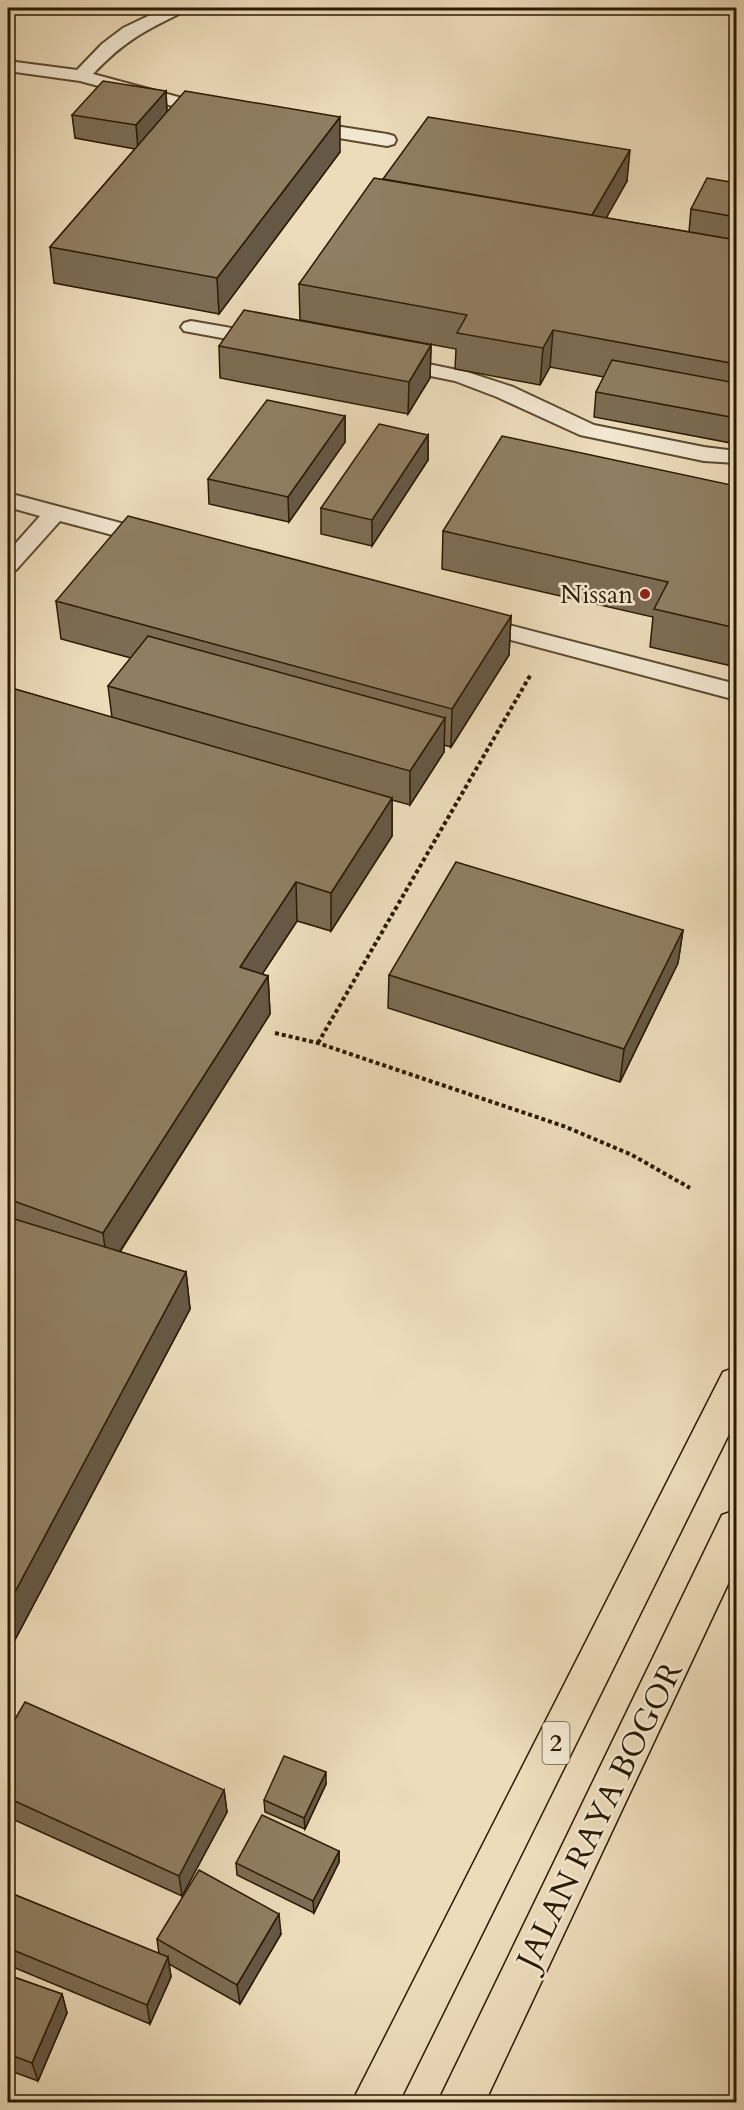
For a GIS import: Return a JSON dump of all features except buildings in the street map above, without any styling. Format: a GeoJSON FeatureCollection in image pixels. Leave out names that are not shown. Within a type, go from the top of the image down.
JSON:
{"type":"FeatureCollection","features":[{"type":"Feature","properties":{"kind":"highway","name":"2"},"geometry":{"type":"LineString","coordinates":[[375,2103],[736,1383]]}},
{"type":"Feature","properties":{"kind":"highway","name":"JALAN RAYA BOGOR"},"geometry":{"type":"LineString","coordinates":[[461,2103],[736,1527]]}},
{"type":"Feature","properties":{"kind":"lane"},"geometry":{"type":"LineString","coordinates":[[81,76],[108,48],[129,32],[177,8]]}},
{"type":"Feature","properties":{"kind":"lane"},"geometry":{"type":"LineString","coordinates":[[8,66],[81,76],[230,115]]}},
{"type":"Feature","properties":{"kind":"lane"},"geometry":{"type":"LineString","coordinates":[[285,124],[387,140]]}},
{"type":"Feature","properties":{"kind":"lane"},"geometry":{"type":"LineString","coordinates":[[191,327],[284,343]]}},
{"type":"Feature","properties":{"kind":"lane"},"geometry":{"type":"LineString","coordinates":[[376,360],[460,376],[505,392],[588,430],[704,454],[736,457]]}},
{"type":"Feature","properties":{"kind":"lane"},"geometry":{"type":"LineString","coordinates":[[8,500],[181,546]]}},
{"type":"Feature","properties":{"kind":"lane"},"geometry":{"type":"LineString","coordinates":[[8,565],[55,513]]}},
{"type":"Feature","properties":{"kind":"lane"},"geometry":{"type":"LineString","coordinates":[[457,618],[736,692]]}},
{"type":"Feature","properties":{"kind":"path"},"geometry":{"type":"LineString","coordinates":[[318,1043],[549,643]]}},
{"type":"Feature","properties":{"kind":"path"},"geometry":{"type":"LineString","coordinates":[[275,1033],[318,1043],[566,1127],[632,1155],[690,1188]]}},
{"type":"Feature","properties":{"kind":"place","name":"Nissan"},"geometry":{"type":"Point","coordinates":[645,594]}}]}
